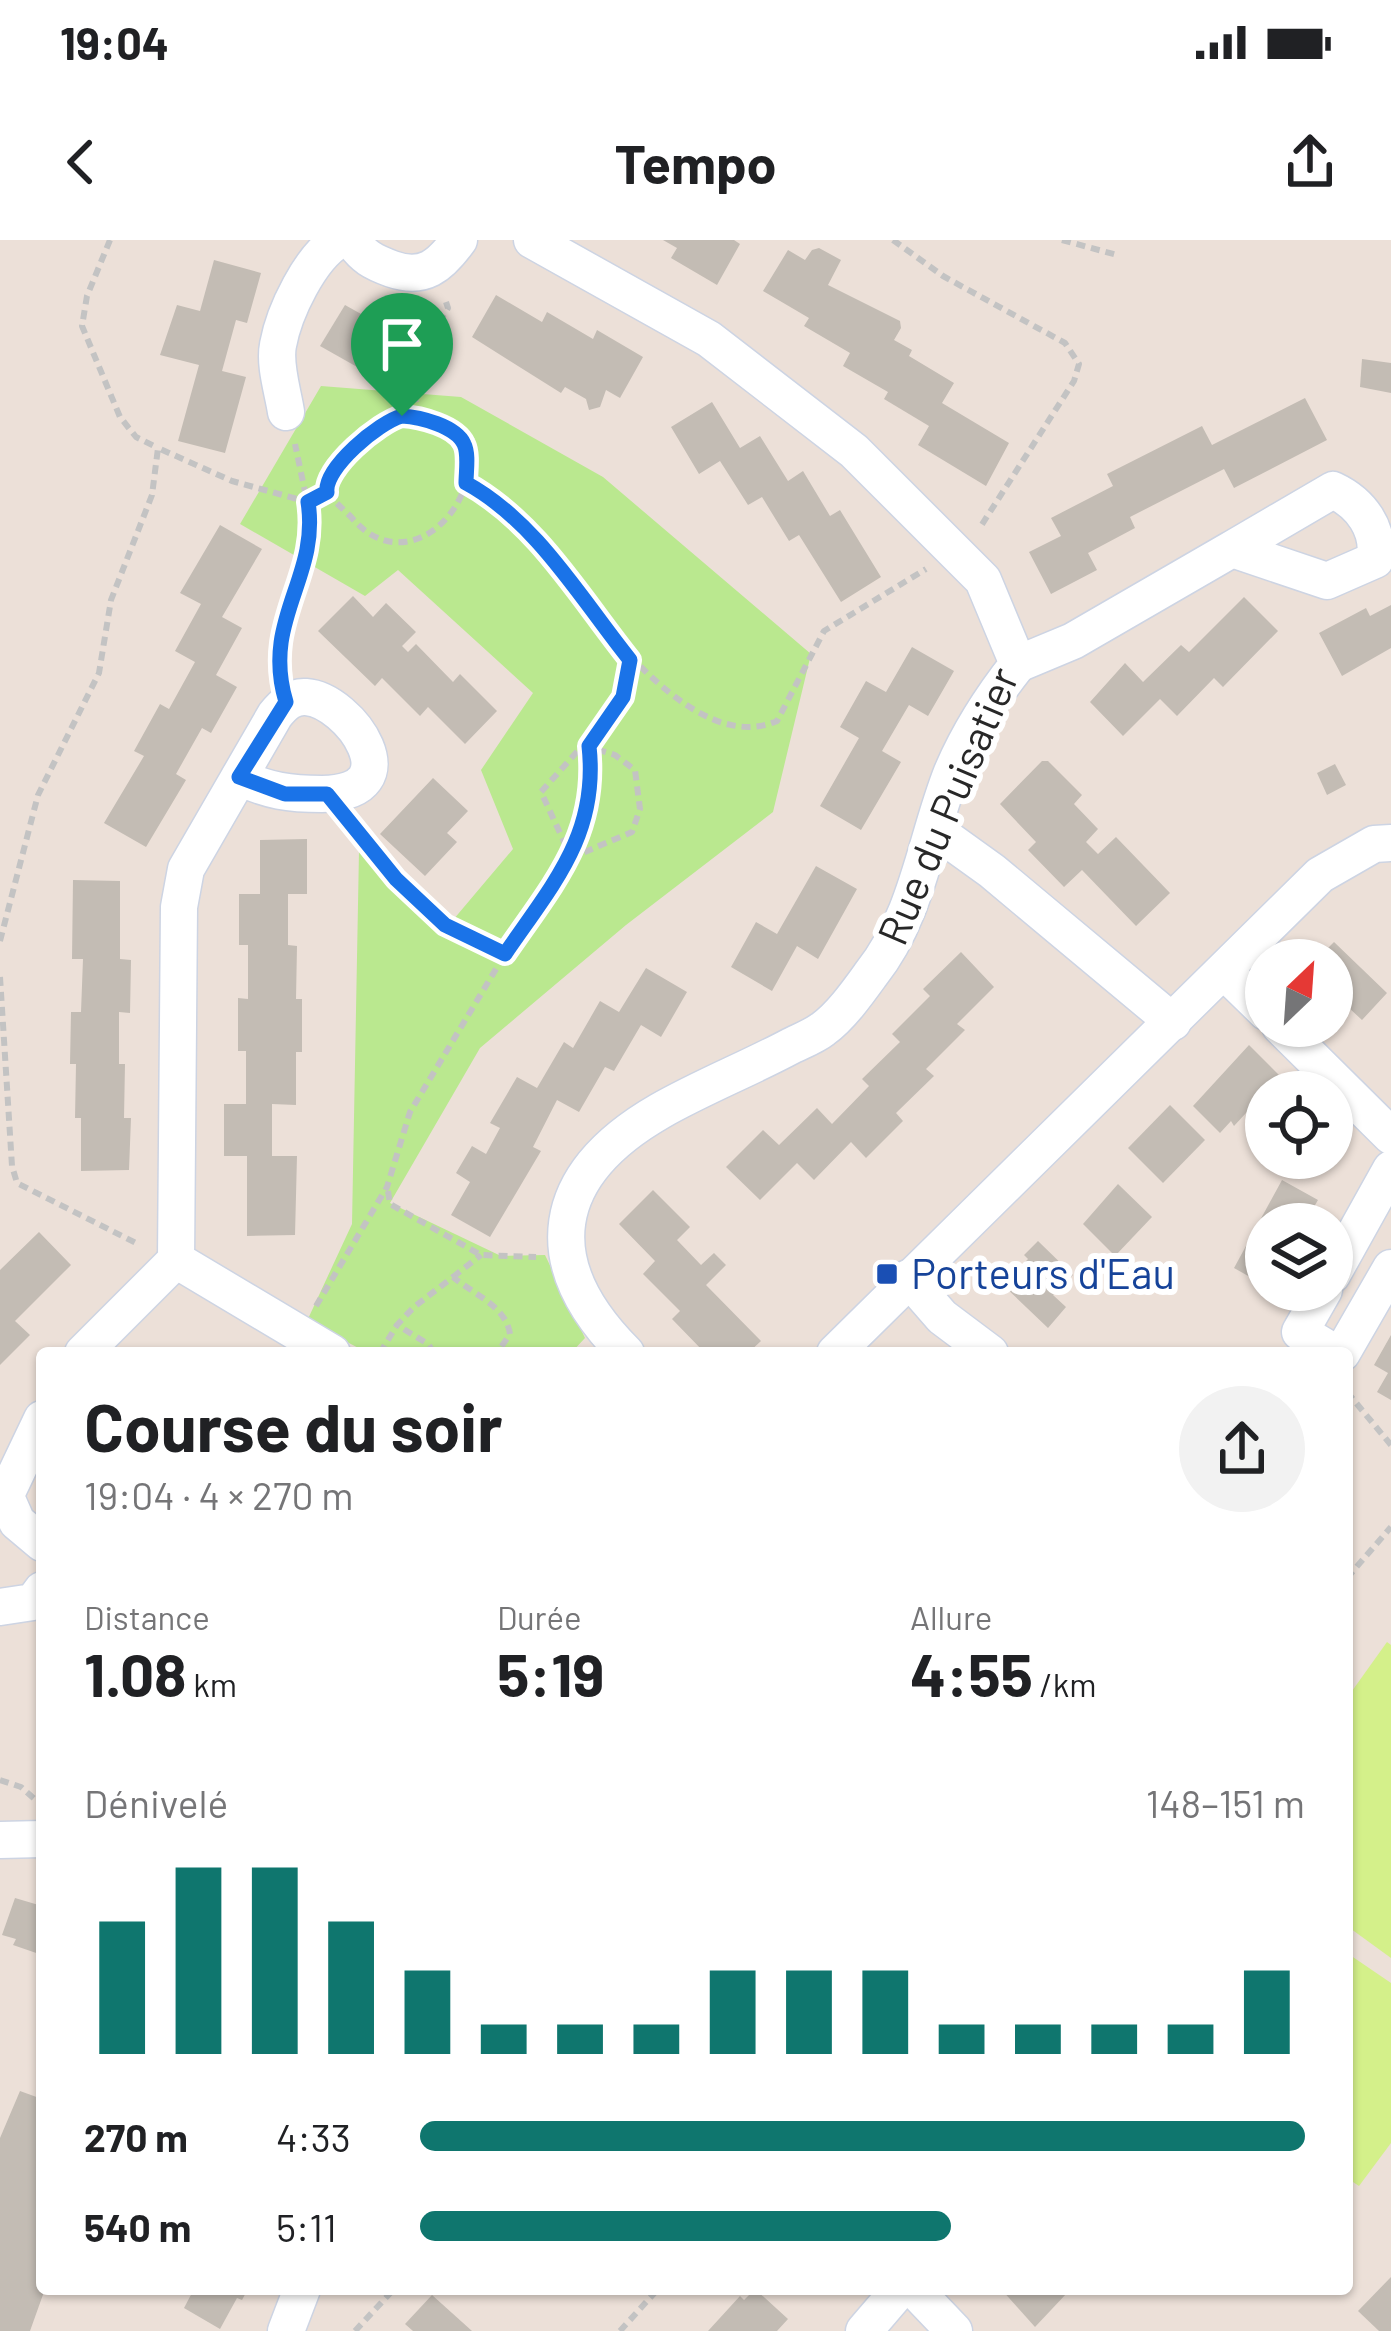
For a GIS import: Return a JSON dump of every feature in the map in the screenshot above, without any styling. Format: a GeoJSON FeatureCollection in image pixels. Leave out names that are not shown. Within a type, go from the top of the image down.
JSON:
{"type":"FeatureCollection","features":[{"type":"Feature","properties":{"kind":"street"},"geometry":{"type":"LineString","coordinates":[[286,412],[277,348],[302,282],[326,248],[339,240]]}},
{"type":"Feature","properties":{"kind":"street"},"geometry":{"type":"LineString","coordinates":[[352,240],[373,263],[408,274],[426,272],[448,253]]}},
{"type":"Feature","properties":{"kind":"street","name":"Rue du Puisatier"},"geometry":{"type":"LineString","coordinates":[[532,240],[709,339],[854,451],[983,580],[1018,664],[982,709],[952,774],[907,915],[874,972],[823,1029],[661,1111],[617,1139],[578,1185],[566,1223],[565,1252]]}},
{"type":"Feature","properties":{"kind":"street"},"geometry":{"type":"LineString","coordinates":[[1018,664],[1073,641],[1232,549]]}},
{"type":"Feature","properties":{"kind":"street"},"geometry":{"type":"LineString","coordinates":[[89,1347],[176,1260],[179,907],[186,868],[239,777],[286,702],[303,696],[318,700],[362,736],[369,748],[365,778],[354,790],[285,794],[239,777]]}},
{"type":"Feature","properties":{"kind":"street"},"geometry":{"type":"LineString","coordinates":[[935,830],[992,871],[1173,1022]]}},
{"type":"Feature","properties":{"kind":"street"},"geometry":{"type":"LineString","coordinates":[[841,1347],[1320,875],[1374,844],[1391,843]]}},
{"type":"Feature","properties":{"kind":"street"},"geometry":{"type":"LineString","coordinates":[[1225,972],[1245,992]]}},
{"type":"Feature","properties":{"kind":"street"},"geometry":{"type":"LineString","coordinates":[[1301,1047],[1391,1136]]}},
{"type":"Feature","properties":{"kind":"street"},"geometry":{"type":"LineString","coordinates":[[1353,1237],[1391,1169]]}},
{"type":"Feature","properties":{"kind":"street"},"geometry":{"type":"LineString","coordinates":[[565,1252],[584,1303],[611,1347]]}},
{"type":"Feature","properties":{"kind":"street"},"geometry":{"type":"LineString","coordinates":[[176,1260],[322,1347]]}},
{"type":"Feature","properties":{"kind":"street"},"geometry":{"type":"LineString","coordinates":[[1343,1347],[1391,1268]]}},
{"type":"Feature","properties":{"kind":"street"},"geometry":{"type":"LineString","coordinates":[[908,1278],[943,1317],[982,1347]]}},
{"type":"Feature","properties":{"kind":"street"},"geometry":{"type":"LineString","coordinates":[[1312,1311],[1300,1332],[1328,1347]]}},
{"type":"Feature","properties":{"kind":"street"},"geometry":{"type":"LineString","coordinates":[[36,1432],[3,1502],[36,1538]]}},
{"type":"Feature","properties":{"kind":"street"},"geometry":{"type":"LineString","coordinates":[[0,1606],[20,1607],[36,1598]]}},
{"type":"Feature","properties":{"kind":"street"},"geometry":{"type":"LineString","coordinates":[[0,1840],[36,1839]]}},
{"type":"Feature","properties":{"kind":"street"},"geometry":{"type":"LineString","coordinates":[[286,2331],[300,2295]]}},
{"type":"Feature","properties":{"kind":"street"},"geometry":{"type":"LineString","coordinates":[[864,2331],[895,2295]]}},
{"type":"Feature","properties":{"kind":"street"},"geometry":{"type":"LineString","coordinates":[[920,2295],[954,2331]]}},
{"type":"Feature","properties":{"kind":"path"},"geometry":{"type":"LineString","coordinates":[[110,240],[87,296],[82,326],[120,418],[136,437],[232,481],[308,502],[327,492]]}},
{"type":"Feature","properties":{"kind":"path"},"geometry":{"type":"LineString","coordinates":[[466,483],[517,519],[630,660],[711,718],[737,726],[763,727],[777,721],[824,631],[955,552],[986,522],[1074,381],[1079,364],[1065,344],[943,276],[893,240]]}},
{"type":"Feature","properties":{"kind":"path"},"geometry":{"type":"LineString","coordinates":[[1062,240],[1117,255]]}},
{"type":"Feature","properties":{"kind":"path"},"geometry":{"type":"LineString","coordinates":[[418,417],[409,368],[448,308],[448,253]]}},
{"type":"Feature","properties":{"kind":"path"},"geometry":{"type":"LineString","coordinates":[[286,412],[311,520],[304,563],[280,631],[277,674],[286,702]]}},
{"type":"Feature","properties":{"kind":"path"},"geometry":{"type":"LineString","coordinates":[[418,417],[460,437],[466,446],[466,483],[456,506],[433,531],[395,544],[362,531],[327,492],[330,474],[389,419],[418,417]]}},
{"type":"Feature","properties":{"kind":"path"},"geometry":{"type":"LineString","coordinates":[[0,941],[38,795],[99,673],[112,600],[152,495],[158,448]]}},
{"type":"Feature","properties":{"kind":"path"},"geometry":{"type":"LineString","coordinates":[[299,1334],[387,1187],[410,1112],[505,954],[574,851],[593,781],[589,746],[623,697],[630,660]]}},
{"type":"Feature","properties":{"kind":"path"},"geometry":{"type":"LineString","coordinates":[[583,745],[589,746],[615,755],[634,770],[640,796],[638,823],[622,838],[580,854],[567,848],[541,792],[583,745]]}},
{"type":"Feature","properties":{"kind":"path"},"geometry":{"type":"LineString","coordinates":[[327,794],[396,879],[445,925],[505,954]]}},
{"type":"Feature","properties":{"kind":"path"},"geometry":{"type":"LineString","coordinates":[[0,977],[17,1183],[176,1260]]}},
{"type":"Feature","properties":{"kind":"path"},"geometry":{"type":"LineString","coordinates":[[387,1187],[390,1204],[481,1255],[525,1258],[565,1252]]}},
{"type":"Feature","properties":{"kind":"path"},"geometry":{"type":"LineString","coordinates":[[384,1347],[414,1307],[481,1255]]}},
{"type":"Feature","properties":{"kind":"path"},"geometry":{"type":"LineString","coordinates":[[454,1277],[509,1324],[510,1334],[501,1347]]}},
{"type":"Feature","properties":{"kind":"path"},"geometry":{"type":"LineString","coordinates":[[397,1325],[430,1347]]}},
{"type":"Feature","properties":{"kind":"path"},"geometry":{"type":"LineString","coordinates":[[1353,1399],[1391,1445]]}},
{"type":"Feature","properties":{"kind":"path"},"geometry":{"type":"LineString","coordinates":[[1353,1571],[1391,1527]]}},
{"type":"Feature","properties":{"kind":"path"},"geometry":{"type":"LineString","coordinates":[[0,1780],[21,1787],[36,1800]]}},
{"type":"Feature","properties":{"kind":"path"},"geometry":{"type":"LineString","coordinates":[[356,2331],[389,2295]]}},
{"type":"Feature","properties":{"kind":"path"},"geometry":{"type":"LineString","coordinates":[[620,2331],[653,2295]]}},
{"type":"Feature","properties":{"kind":"green space"},"geometry":{"type":"Polygon","coordinates":[[[321,386],[461,397],[603,477],[811,654],[773,812],[626,925],[480,1048],[390,1203],[501,1256],[545,1255],[585,1338],[577,1347],[357,1347],[307,1321],[352,1224],[359,851],[453,920],[513,849],[481,770],[533,693],[398,570],[365,596],[240,524],[321,386]]]}},
{"type":"Feature","properties":{"kind":"green space"},"geometry":{"type":"Polygon","coordinates":[[[1387,1642],[1391,1645],[1391,1958],[1353,1930],[1353,1690],[1387,1642]]]}},
{"type":"Feature","properties":{"kind":"green space"},"geometry":{"type":"Polygon","coordinates":[[[1353,1957],[1391,1983],[1391,2143],[1359,2186],[1353,2182],[1353,1957]]]}},
{"type":"Feature","properties":{"kind":"building"},"geometry":{"type":"Polygon","coordinates":[[[663,240],[734,240],[740,244],[717,285],[671,258],[677,248],[663,240]]]}},
{"type":"Feature","properties":{"kind":"building"},"geometry":{"type":"Polygon","coordinates":[[[819,248],[841,260],[828,285],[900,321],[894,340],[912,350],[909,356],[954,383],[942,403],[1009,443],[986,486],[918,445],[929,426],[884,399],[888,392],[843,366],[850,353],[804,326],[809,318],[763,291],[788,250],[805,260],[819,248]]]}},
{"type":"Feature","properties":{"kind":"building"},"geometry":{"type":"Polygon","coordinates":[[[214,260],[261,273],[247,323],[236,320],[222,371],[246,377],[225,453],[178,441],[199,365],[160,355],[177,305],[200,311],[214,260]]]}},
{"type":"Feature","properties":{"kind":"building"},"geometry":{"type":"Polygon","coordinates":[[[496,295],[542,322],[547,312],[593,339],[597,330],[643,357],[620,398],[606,390],[600,407],[589,410],[586,399],[565,387],[561,393],[472,337],[496,295]]]}},
{"type":"Feature","properties":{"kind":"building"},"geometry":{"type":"Polygon","coordinates":[[[345,305],[413,343],[389,385],[320,346],[345,305]]]}},
{"type":"Feature","properties":{"kind":"building"},"geometry":{"type":"Polygon","coordinates":[[[1362,359],[1391,363],[1391,393],[1360,387],[1362,359]]]}},
{"type":"Feature","properties":{"kind":"building"},"geometry":{"type":"Polygon","coordinates":[[[1305,398],[1327,440],[1234,488],[1224,469],[1130,517],[1135,528],[1088,553],[1097,570],[1051,594],[1029,552],[1061,536],[1051,518],[1113,486],[1107,474],[1202,426],[1212,445],[1305,398]]]}},
{"type":"Feature","properties":{"kind":"building"},"geometry":{"type":"Polygon","coordinates":[[[712,402],[740,448],[760,436],[788,481],[803,471],[830,516],[840,510],[881,577],[841,602],[799,535],[789,541],[762,497],[748,505],[720,461],[699,474],[671,427],[712,402]]]}},
{"type":"Feature","properties":{"kind":"building"},"geometry":{"type":"Polygon","coordinates":[[[220,525],[262,549],[222,617],[242,628],[216,675],[237,687],[211,733],[202,728],[176,774],[186,780],[146,847],[104,823],[144,756],[134,751],[160,704],[169,709],[195,662],[175,651],[201,604],[180,593],[220,525]]]}},
{"type":"Feature","properties":{"kind":"building"},"geometry":{"type":"Polygon","coordinates":[[[353,596],[373,617],[386,603],[416,632],[402,646],[408,652],[416,644],[453,682],[460,674],[497,711],[465,744],[428,707],[420,716],[382,678],[375,686],[318,631],[353,596]]]}},
{"type":"Feature","properties":{"kind":"building"},"geometry":{"type":"Polygon","coordinates":[[[1244,597],[1278,631],[1223,687],[1214,678],[1177,716],[1160,699],[1123,736],[1090,702],[1125,663],[1143,682],[1181,645],[1189,652],[1244,597]]]}},
{"type":"Feature","properties":{"kind":"building"},"geometry":{"type":"Polygon","coordinates":[[[1391,605],[1391,648],[1342,676],[1319,633],[1366,608],[1370,616],[1391,605]]]}},
{"type":"Feature","properties":{"kind":"building"},"geometry":{"type":"Polygon","coordinates":[[[912,647],[954,671],[928,716],[909,705],[882,751],[901,762],[861,830],[820,806],[859,738],[840,727],[866,681],[886,692],[912,647]]]}},
{"type":"Feature","properties":{"kind":"building"},"geometry":{"type":"Polygon","coordinates":[[[1042,761],[1048,761],[1082,795],[1074,804],[1098,829],[1086,842],[1098,854],[1116,837],[1170,893],[1136,926],[1082,870],[1064,887],[1028,850],[1036,842],[1000,804],[1042,761]]]}},
{"type":"Feature","properties":{"kind":"building"},"geometry":{"type":"Polygon","coordinates":[[[1335,764],[1346,785],[1327,795],[1317,773],[1335,764]]]}},
{"type":"Feature","properties":{"kind":"building"},"geometry":{"type":"Polygon","coordinates":[[[433,778],[468,811],[447,833],[457,842],[425,876],[380,834],[433,778]]]}},
{"type":"Feature","properties":{"kind":"building"},"geometry":{"type":"Polygon","coordinates":[[[307,839],[307,894],[288,894],[288,945],[297,946],[296,999],[302,999],[296,1105],[272,1104],[272,1156],[297,1156],[295,1235],[247,1236],[247,1156],[224,1156],[224,1104],[246,1104],[246,1051],[238,1051],[238,998],[248,999],[248,945],[239,945],[239,894],[260,894],[260,840],[307,839]]]}},
{"type":"Feature","properties":{"kind":"building"},"geometry":{"type":"Polygon","coordinates":[[[816,866],[857,889],[818,959],[797,946],[772,991],[731,967],[756,922],[777,934],[816,866]]]}},
{"type":"Feature","properties":{"kind":"building"},"geometry":{"type":"Polygon","coordinates":[[[73,880],[120,881],[120,959],[131,960],[130,1013],[119,1012],[124,1118],[131,1118],[129,1170],[81,1171],[76,1064],[70,1064],[71,1012],[81,1012],[83,959],[72,959],[73,880]]]}},
{"type":"Feature","properties":{"kind":"building"},"geometry":{"type":"Polygon","coordinates":[[[961,952],[994,987],[957,1024],[965,1030],[926,1069],[934,1076],[896,1113],[903,1121],[866,1158],[851,1142],[814,1180],[797,1163],[760,1200],[726,1167],[763,1130],[779,1145],[817,1108],[832,1124],[869,1086],[862,1079],[900,1042],[892,1034],[930,996],[923,989],[961,952]]]}},
{"type":"Feature","properties":{"kind":"building"},"geometry":{"type":"Polygon","coordinates":[[[1353,960],[1387,993],[1362,1020],[1353,1012],[1353,960]]]}},
{"type":"Feature","properties":{"kind":"building"},"geometry":{"type":"Polygon","coordinates":[[[646,968],[687,992],[661,1037],[641,1025],[614,1071],[605,1067],[579,1112],[557,1100],[533,1147],[541,1151],[490,1237],[451,1215],[470,1182],[456,1173],[472,1146],[486,1154],[500,1128],[490,1123],[517,1077],[537,1088],[564,1042],[573,1048],[600,1001],[619,1012],[646,968]]]}},
{"type":"Feature","properties":{"kind":"building"},"geometry":{"type":"Polygon","coordinates":[[[1247,1047],[1275,1071],[1245,1071],[1245,1114],[1220,1133],[1193,1106],[1247,1047]]]}},
{"type":"Feature","properties":{"kind":"building"},"geometry":{"type":"Polygon","coordinates":[[[1170,1105],[1205,1140],[1163,1183],[1128,1148],[1170,1105]]]}},
{"type":"Feature","properties":{"kind":"building"},"geometry":{"type":"Polygon","coordinates":[[[1282,1180],[1318,1200],[1316,1203],[1269,1203],[1282,1180]]]}},
{"type":"Feature","properties":{"kind":"building"},"geometry":{"type":"Polygon","coordinates":[[[1118,1184],[1152,1217],[1115,1256],[1083,1224],[1118,1184]]]}},
{"type":"Feature","properties":{"kind":"building"},"geometry":{"type":"Polygon","coordinates":[[[653,1190],[690,1227],[677,1240],[701,1265],[714,1253],[726,1265],[706,1285],[761,1341],[754,1347],[699,1347],[672,1319],[680,1311],[643,1274],[655,1261],[619,1224],[653,1190]]]}},
{"type":"Feature","properties":{"kind":"building"},"geometry":{"type":"Polygon","coordinates":[[[39,1232],[71,1265],[15,1321],[30,1335],[0,1365],[0,1270],[39,1232]]]}},
{"type":"Feature","properties":{"kind":"building"},"geometry":{"type":"Polygon","coordinates":[[[1038,1241],[1073,1275],[1053,1295],[1066,1307],[1048,1328],[1003,1285],[1038,1241]]]}},
{"type":"Feature","properties":{"kind":"building"},"geometry":{"type":"Polygon","coordinates":[[[1245,1248],[1245,1274],[1234,1268],[1245,1248]]]}},
{"type":"Feature","properties":{"kind":"building"},"geometry":{"type":"Polygon","coordinates":[[[1391,1335],[1391,1400],[1377,1392],[1388,1373],[1374,1365],[1391,1335]]]}},
{"type":"Feature","properties":{"kind":"building"},"geometry":{"type":"Polygon","coordinates":[[[15,1898],[36,1904],[36,1953],[13,1945],[16,1939],[2,1935],[15,1898]]]}},
{"type":"Feature","properties":{"kind":"building"},"geometry":{"type":"Polygon","coordinates":[[[20,2091],[36,2097],[36,2295],[43,2295],[30,2331],[0,2331],[0,2138],[20,2091]]]}},
{"type":"Feature","properties":{"kind":"building"},"geometry":{"type":"Polygon","coordinates":[[[1391,2277],[1391,2331],[1379,2331],[1358,2311],[1391,2277]]]}},
{"type":"Feature","properties":{"kind":"building"},"geometry":{"type":"Polygon","coordinates":[[[191,2295],[245,2295],[242,2300],[237,2298],[220,2329],[184,2308],[191,2295]]]}},
{"type":"Feature","properties":{"kind":"building"},"geometry":{"type":"Polygon","coordinates":[[[432,2295],[472,2331],[413,2331],[405,2324],[432,2295]]]}},
{"type":"Feature","properties":{"kind":"building"},"geometry":{"type":"Polygon","coordinates":[[[762,2295],[788,2319],[777,2331],[708,2331],[740,2296],[744,2300],[762,2295]]]}},
{"type":"Feature","properties":{"kind":"building"},"geometry":{"type":"Polygon","coordinates":[[[1006,2295],[1065,2295],[1035,2327],[1006,2295]]]}},
{"type":"Feature","properties":{"kind":"place","name":"Porteurs d'Eau"},"geometry":{"type":"Point","coordinates":[887,1274]}},
{"type":"Feature","properties":{"kind":"route"},"geometry":{"type":"LineString","coordinates":[[402,416],[418,417],[460,437],[466,446],[466,483],[517,519],[630,660],[623,697],[589,746],[593,781],[583,831],[505,954],[445,925],[396,879],[327,794],[285,794],[239,777],[286,702],[277,674],[280,631],[304,563],[311,520],[308,502],[327,492],[330,474],[372,433],[389,419],[402,416]]}}]}
